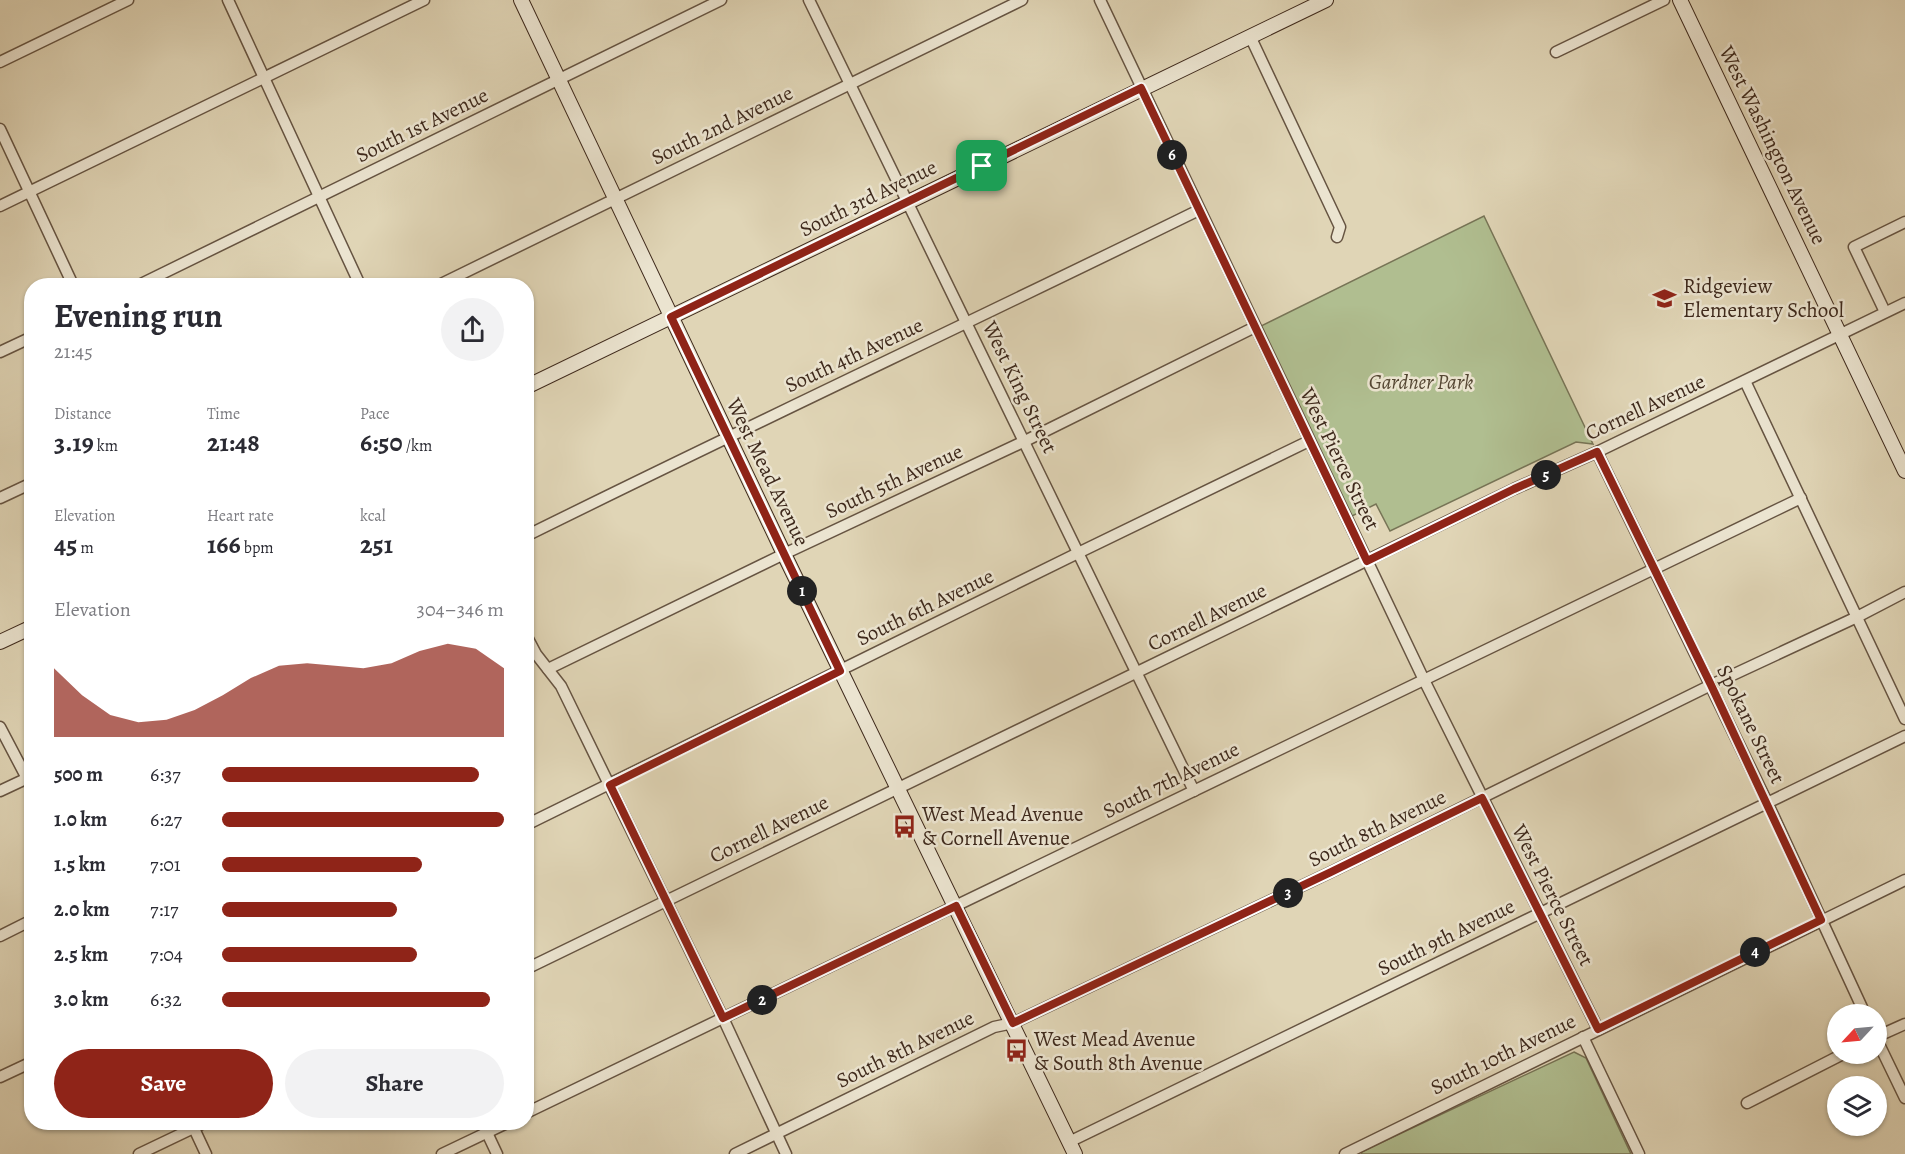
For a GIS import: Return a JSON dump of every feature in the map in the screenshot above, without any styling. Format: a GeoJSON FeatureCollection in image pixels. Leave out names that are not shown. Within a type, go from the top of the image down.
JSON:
{"type":"FeatureCollection","features":[{"type":"Feature","properties":{"kind":"street"},"geometry":{"type":"LineString","coordinates":[[0,62],[129,0]]}},
{"type":"Feature","properties":{"kind":"street"},"geometry":{"type":"LineString","coordinates":[[228,0],[357,278]]}},
{"type":"Feature","properties":{"kind":"street"},"geometry":{"type":"LineString","coordinates":[[0,206],[424,0]]}},
{"type":"Feature","properties":{"kind":"street","name":"West Mead Avenue"},"geometry":{"type":"LineString","coordinates":[[521,0],[840,671],[899,788],[1072,1148]]}},
{"type":"Feature","properties":{"kind":"street","name":"South 1st Avenue"},"geometry":{"type":"LineString","coordinates":[[153,278],[721,0]]}},
{"type":"Feature","properties":{"kind":"street","name":"West King Street"},"geometry":{"type":"LineString","coordinates":[[809,0],[1194,791]]}},
{"type":"Feature","properties":{"kind":"street","name":"South 2nd Avenue"},"geometry":{"type":"LineString","coordinates":[[453,278],[1022,0]]}},
{"type":"Feature","properties":{"kind":"street","name":"West Pierce Street"},"geometry":{"type":"LineString","coordinates":[[1100,0],[1424,680],[1598,1029]]}},
{"type":"Feature","properties":{"kind":"street","name":"South 3rd Avenue"},"geometry":{"type":"LineString","coordinates":[[534,383],[1326,0]]}},
{"type":"Feature","properties":{"kind":"street"},"geometry":{"type":"LineString","coordinates":[[1556,52],[1664,0]]}},
{"type":"Feature","properties":{"kind":"street","name":"West Washington Avenue"},"geometry":{"type":"LineString","coordinates":[[1680,0],[1840,334],[1900,448],[1905,471]]}},
{"type":"Feature","properties":{"kind":"street"},"geometry":{"type":"LineString","coordinates":[[1250,36],[1340,227],[1336,237]]}},
{"type":"Feature","properties":{"kind":"street"},"geometry":{"type":"LineString","coordinates":[[0,129],[70,278]]}},
{"type":"Feature","properties":{"kind":"street","name":"South 4th Avenue"},"geometry":{"type":"LineString","coordinates":[[534,532],[728,436],[968,324],[1199,210]]}},
{"type":"Feature","properties":{"kind":"street"},"geometry":{"type":"LineString","coordinates":[[1885,312],[1854,247],[1905,222]]}},
{"type":"Feature","properties":{"kind":"street","name":"Cornell Avenue"},"geometry":{"type":"LineString","coordinates":[[534,965],[1514,489],[1597,452],[1905,303]]}},
{"type":"Feature","properties":{"kind":"street","name":"South 5th Avenue"},"geometry":{"type":"LineString","coordinates":[[548,669],[784,554],[1025,441],[1255,327]]}},
{"type":"Feature","properties":{"kind":"street"},"geometry":{"type":"LineString","coordinates":[[0,352],[24,341]]}},
{"type":"Feature","properties":{"kind":"street"},"geometry":{"type":"LineString","coordinates":[[1745,381],[1905,719]]}},
{"type":"Feature","properties":{"kind":"street","name":"South 6th Avenue"},"geometry":{"type":"LineString","coordinates":[[534,821],[1309,441]]}},
{"type":"Feature","properties":{"kind":"street","name":"Spokane Street"},"geometry":{"type":"LineString","coordinates":[[1597,452],[1767,802],[1860,1004]]}},
{"type":"Feature","properties":{"kind":"street"},"geometry":{"type":"LineString","coordinates":[[0,498],[24,487]]}},
{"type":"Feature","properties":{"kind":"street","name":"South 7th Avenue"},"geometry":{"type":"LineString","coordinates":[[534,1109],[1801,498]]}},
{"type":"Feature","properties":{"kind":"street","name":"South 8th Avenue"},"geometry":{"type":"LineString","coordinates":[[735,1154],[994,1027],[1013,1023],[1331,872],[1905,592]]}},
{"type":"Feature","properties":{"kind":"street"},"geometry":{"type":"LineString","coordinates":[[0,642],[24,631]]}},
{"type":"Feature","properties":{"kind":"street"},"geometry":{"type":"LineString","coordinates":[[534,650],[561,686],[723,1018],[786,1154]]}},
{"type":"Feature","properties":{"kind":"street"},"geometry":{"type":"LineString","coordinates":[[0,727],[24,770]]}},
{"type":"Feature","properties":{"kind":"street","name":"South 9th Avenue"},"geometry":{"type":"LineString","coordinates":[[1072,1148],[1540,912],[1905,736]]}},
{"type":"Feature","properties":{"kind":"street"},"geometry":{"type":"LineString","coordinates":[[0,791],[24,783]]}},
{"type":"Feature","properties":{"kind":"street","name":"South 10th Avenue"},"geometry":{"type":"LineString","coordinates":[[1345,1154],[1905,880]]}},
{"type":"Feature","properties":{"kind":"street"},"geometry":{"type":"LineString","coordinates":[[0,936],[24,924]]}},
{"type":"Feature","properties":{"kind":"street"},"geometry":{"type":"LineString","coordinates":[[1887,1033],[1905,1024]]}},
{"type":"Feature","properties":{"kind":"street"},"geometry":{"type":"LineString","coordinates":[[1583,1037],[1639,1154]]}},
{"type":"Feature","properties":{"kind":"street"},"geometry":{"type":"LineString","coordinates":[[1887,1061],[1905,1098]]}},
{"type":"Feature","properties":{"kind":"street"},"geometry":{"type":"LineString","coordinates":[[1747,1103],[1827,1062]]}},
{"type":"Feature","properties":{"kind":"street"},"geometry":{"type":"LineString","coordinates":[[0,1077],[24,1066]]}},
{"type":"Feature","properties":{"kind":"street"},"geometry":{"type":"LineString","coordinates":[[139,1154],[183,1130]]}},
{"type":"Feature","properties":{"kind":"street"},"geometry":{"type":"LineString","coordinates":[[194,1130],[206,1154]]}},
{"type":"Feature","properties":{"kind":"street"},"geometry":{"type":"LineString","coordinates":[[442,1154],[480,1130]]}},
{"type":"Feature","properties":{"kind":"street"},"geometry":{"type":"LineString","coordinates":[[486,1130],[497,1154]]}},
{"type":"Feature","properties":{"kind":"green space","name":"Gardner Park"},"geometry":{"type":"Polygon","coordinates":[[[1484,216],[1593,444],[1576,442],[1390,531],[1376,504],[1350,517],[1261,326],[1484,216]]]}},
{"type":"Feature","properties":{"kind":"green space"},"geometry":{"type":"Polygon","coordinates":[[[1574,1052],[1586,1058],[1631,1154],[1362,1154],[1361,1152],[1574,1052]]]}},
{"type":"Feature","properties":{"kind":"place","name":"Ridgeview Elementary School"},"geometry":{"type":"Point","coordinates":[1665,298]}},
{"type":"Feature","properties":{"kind":"place","name":"West Mead Avenue & Cornell Avenue"},"geometry":{"type":"Point","coordinates":[904,826]}},
{"type":"Feature","properties":{"kind":"place","name":"West Mead Avenue & South 8th Avenue"},"geometry":{"type":"Point","coordinates":[1016,1051]}},
{"type":"Feature","properties":{"kind":"route"},"geometry":{"type":"LineString","coordinates":[[1141,88],[1367,561],[1514,489],[1597,452],[1767,802],[1821,920],[1598,1029],[1482,798],[1013,1023],[956,906],[723,1018],[610,785],[840,671],[671,317],[982,166],[1141,88]]}}]}
